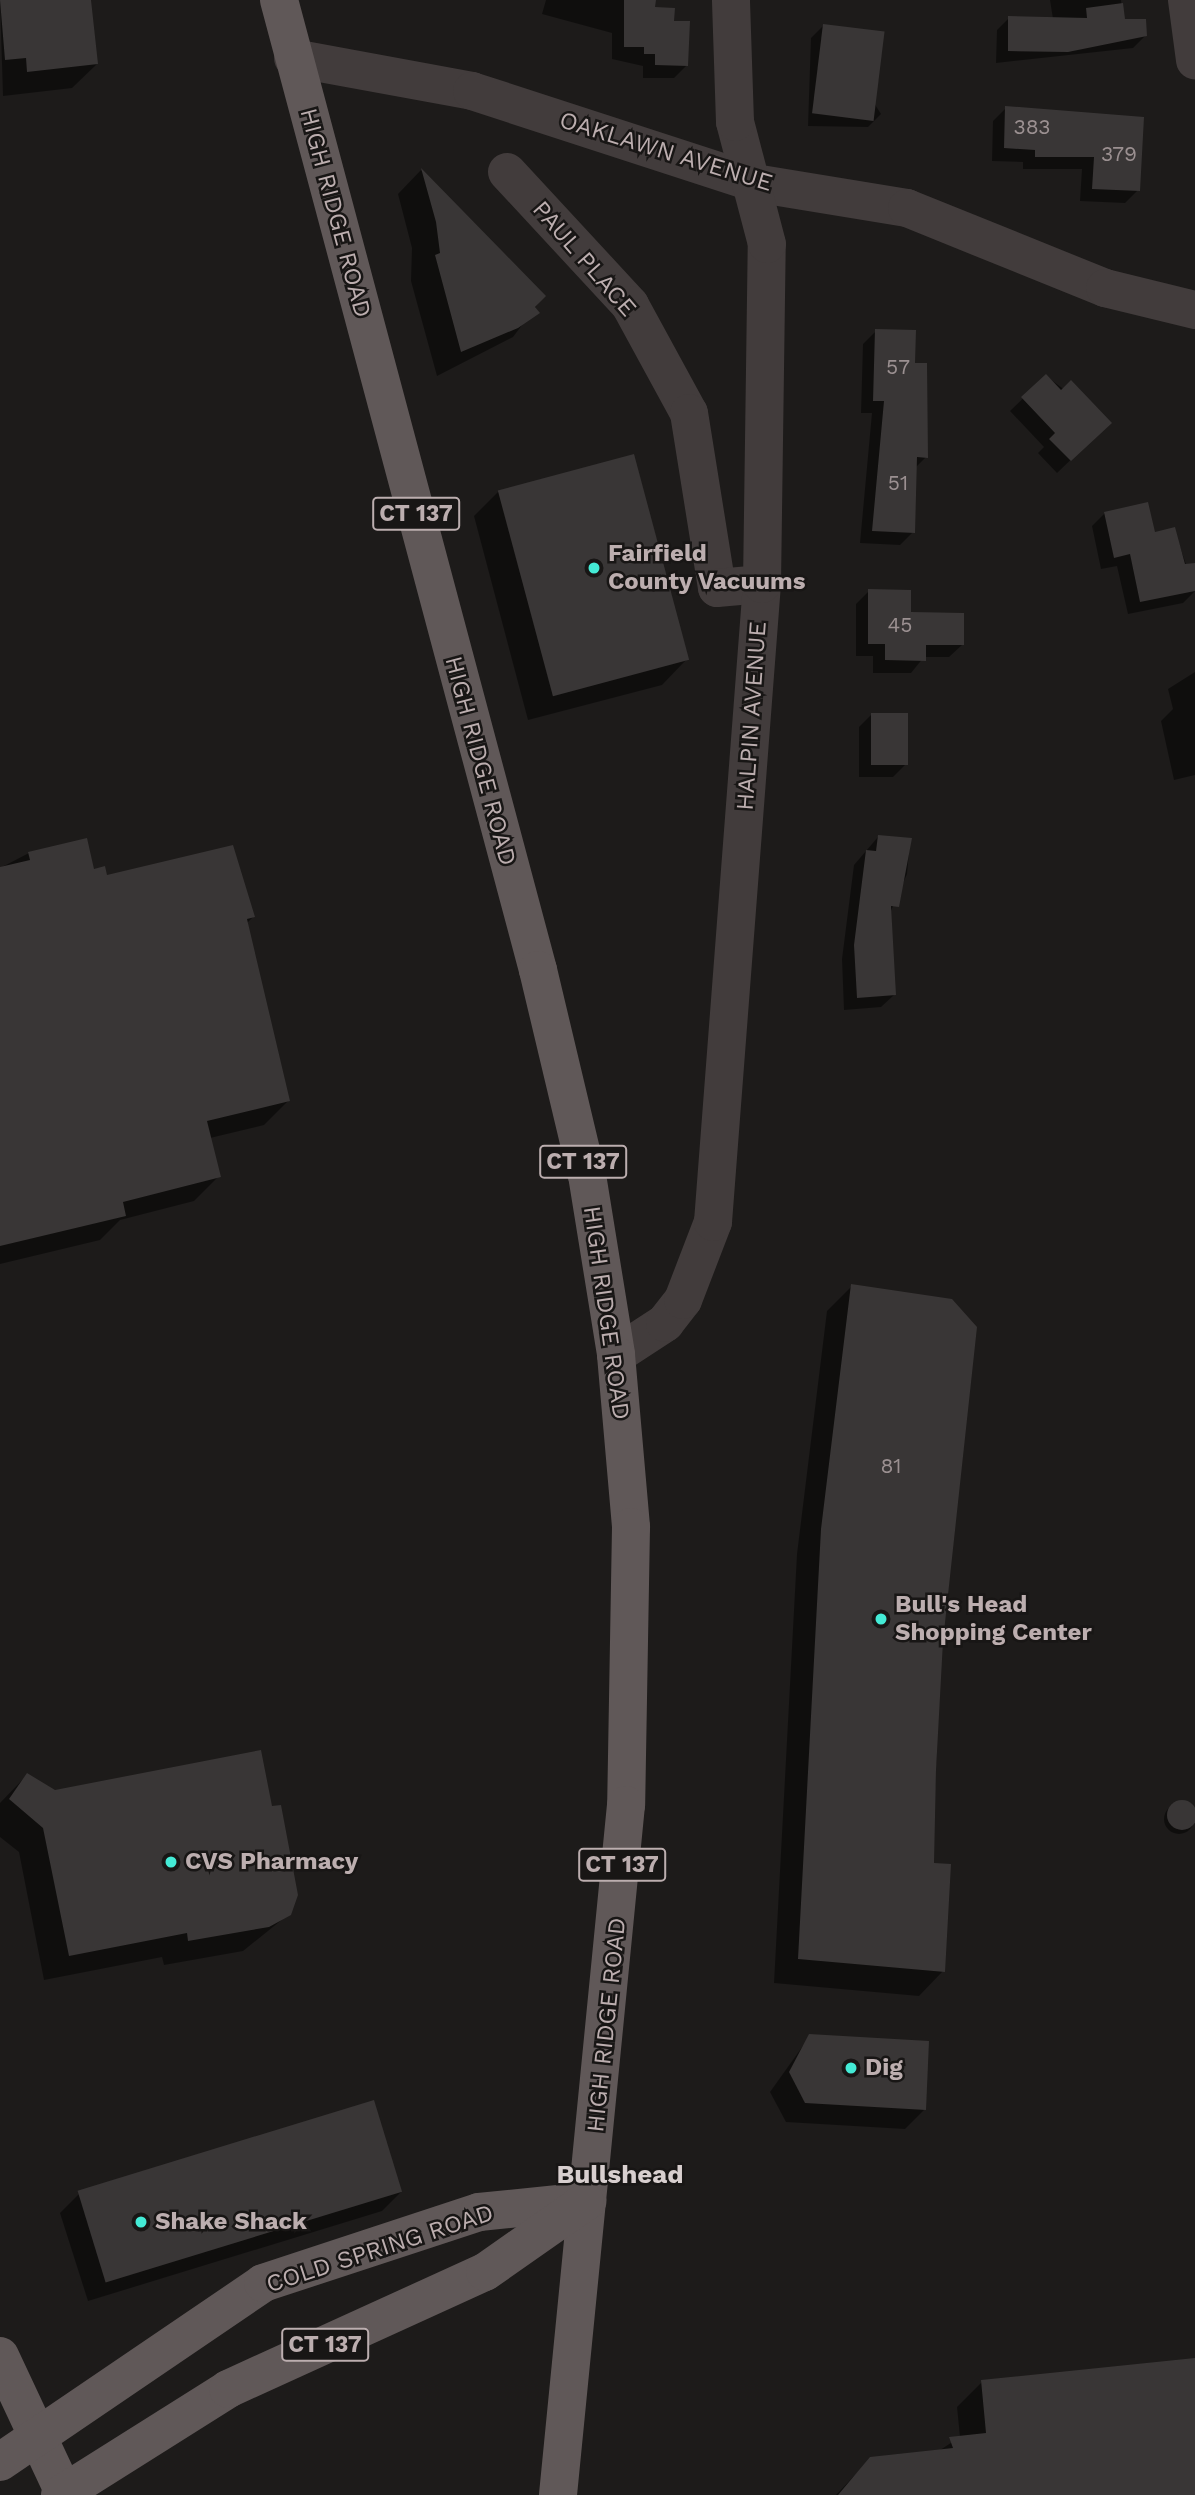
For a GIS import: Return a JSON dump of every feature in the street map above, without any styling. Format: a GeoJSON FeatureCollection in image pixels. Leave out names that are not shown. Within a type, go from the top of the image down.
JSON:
{"type":"FeatureCollection","features":[{"type":"Feature","properties":{"kind":"main road","name":"HIGH RIDGE ROAD"},"geometry":{"type":"LineString","coordinates":[[279,0],[538,970],[587,1175],[615,1355],[631,1527],[626,1805],[558,2495]]}},
{"type":"Feature","properties":{"kind":"main road","name":"COLD SPRING ROAD"},"geometry":{"type":"LineString","coordinates":[[0,2462],[37,2433],[263,2283],[480,2212],[587,2201]]}},
{"type":"Feature","properties":{"kind":"main road","name":"COLD SPRING ROAD"},"geometry":{"type":"LineString","coordinates":[[65,2494],[228,2389],[485,2272],[587,2201]]}},
{"type":"Feature","properties":{"kind":"main road"},"geometry":{"type":"LineString","coordinates":[[0,2356],[65,2494]]}},
{"type":"Feature","properties":{"kind":"street","name":"HALPIN AVENUE"},"geometry":{"type":"LineString","coordinates":[[615,1355],[665,1323],[683,1300],[713,1222],[762,584],[767,244],[755,183],[735,122],[731,0]]}},
{"type":"Feature","properties":{"kind":"street"},"geometry":{"type":"LineString","coordinates":[[1187,0],[1195,60]]}},
{"type":"Feature","properties":{"kind":"street","name":"OAKLAWN AVENUE"},"geometry":{"type":"LineString","coordinates":[[293,58],[472,91],[755,183],[907,208],[1105,288],[1195,310]]}},
{"type":"Feature","properties":{"kind":"street","name":"PAUL PLACE"},"geometry":{"type":"LineString","coordinates":[[508,172],[630,305],[689,414],[717,588],[762,584]]}},
{"type":"Feature","properties":{"kind":"building"},"geometry":{"type":"Polygon","coordinates":[[[0,0],[91,0],[98,64],[27,72],[26,58],[5,60],[0,0]]]}},
{"type":"Feature","properties":{"kind":"building"},"geometry":{"type":"Polygon","coordinates":[[[624,0],[656,0],[655,7],[675,8],[674,21],[690,21],[688,66],[655,65],[655,54],[644,54],[644,47],[624,47],[624,0]]]}},
{"type":"Feature","properties":{"kind":"building"},"geometry":{"type":"Polygon","coordinates":[[[1123,3],[1125,19],[1146,19],[1147,36],[1068,52],[1008,51],[1008,16],[1087,18],[1086,8],[1123,3]]]}},
{"type":"Feature","properties":{"kind":"building"},"geometry":{"type":"Polygon","coordinates":[[[823,24],[885,32],[874,121],[812,113],[823,24]]]}},
{"type":"Feature","properties":{"kind":"building"},"geometry":{"type":"Polygon","coordinates":[[[1005,106],[1144,117],[1140,191],[1092,189],[1094,157],[1035,157],[1035,150],[1004,148],[1005,106]]]}},
{"type":"Feature","properties":{"kind":"building"},"geometry":{"type":"Polygon","coordinates":[[[421,168],[546,296],[535,307],[540,313],[518,328],[461,352],[435,255],[440,253],[436,222],[421,168]]]}},
{"type":"Feature","properties":{"kind":"building"},"geometry":{"type":"Polygon","coordinates":[[[875,329],[916,330],[915,363],[927,363],[928,458],[917,457],[915,533],[872,531],[884,401],[873,401],[875,329]]]}},
{"type":"Feature","properties":{"kind":"building"},"geometry":{"type":"Polygon","coordinates":[[[1046,374],[1061,390],[1071,380],[1112,423],[1071,461],[1049,439],[1055,433],[1021,397],[1046,374]]]}},
{"type":"Feature","properties":{"kind":"building"},"geometry":{"type":"Polygon","coordinates":[[[634,454],[689,660],[553,696],[498,490],[634,454]]]}},
{"type":"Feature","properties":{"kind":"building"},"geometry":{"type":"Polygon","coordinates":[[[1148,502],[1155,532],[1175,527],[1185,564],[1195,563],[1195,591],[1140,602],[1130,554],[1114,558],[1104,512],[1148,502]]]}},
{"type":"Feature","properties":{"kind":"building"},"geometry":{"type":"Polygon","coordinates":[[[868,589],[911,590],[911,612],[964,613],[964,645],[926,645],[926,661],[885,660],[885,644],[868,644],[868,589]]]}},
{"type":"Feature","properties":{"kind":"building"},"geometry":{"type":"Polygon","coordinates":[[[871,713],[908,713],[908,765],[871,765],[871,713]]]}},
{"type":"Feature","properties":{"kind":"building"},"geometry":{"type":"Polygon","coordinates":[[[878,835],[912,838],[899,907],[891,906],[896,995],[857,998],[854,945],[866,850],[876,851],[878,835]]]}},
{"type":"Feature","properties":{"kind":"building"},"geometry":{"type":"Polygon","coordinates":[[[87,838],[94,869],[105,866],[107,875],[233,845],[255,917],[247,919],[290,1101],[207,1121],[221,1177],[123,1202],[126,1216],[0,1246],[0,867],[30,860],[28,852],[87,838]]]}},
{"type":"Feature","properties":{"kind":"building","name":"Bull's Head Shopping Center"},"geometry":{"type":"Polygon","coordinates":[[[851,1284],[952,1299],[977,1327],[943,1641],[936,1770],[934,1863],[951,1864],[945,1972],[798,1959],[821,1529],[851,1284]]]}},
{"type":"Feature","properties":{"kind":"building","name":"CVS Pharmacy"},"geometry":{"type":"Polygon","coordinates":[[[261,1750],[272,1806],[281,1805],[298,1895],[291,1915],[269,1927],[188,1941],[187,1933],[69,1956],[43,1828],[9,1799],[27,1773],[55,1790],[261,1750]]]}},
{"type":"Feature","properties":{"kind":"building"},"geometry":{"type":"Polygon","coordinates":[[[1182,1800],[1188,1801],[1196,1809],[1196,1821],[1188,1829],[1182,1830],[1176,1829],[1168,1821],[1167,1815],[1168,1809],[1176,1801],[1182,1800]]]}},
{"type":"Feature","properties":{"kind":"building","name":"Dig"},"geometry":{"type":"Polygon","coordinates":[[[809,2034],[929,2041],[926,2110],[805,2103],[789,2072],[809,2034]]]}},
{"type":"Feature","properties":{"kind":"building"},"geometry":{"type":"Polygon","coordinates":[[[374,2100],[402,2192],[106,2282],[78,2191],[374,2100]]]}},
{"type":"Feature","properties":{"kind":"building"},"geometry":{"type":"Polygon","coordinates":[[[1195,2358],[1195,2495],[838,2495],[870,2457],[953,2448],[949,2437],[986,2433],[981,2380],[1195,2358]]]}},
{"type":"Feature","properties":{"kind":"place","name":"Fairfield County Vacuums"},"geometry":{"type":"Point","coordinates":[594,568]}},
{"type":"Feature","properties":{"kind":"place","name":"Bull's Head Shopping Center"},"geometry":{"type":"Point","coordinates":[881,1619]}},
{"type":"Feature","properties":{"kind":"place","name":"CVS Pharmacy"},"geometry":{"type":"Point","coordinates":[171,1862]}},
{"type":"Feature","properties":{"kind":"place","name":"Dig"},"geometry":{"type":"Point","coordinates":[851,2068]}},
{"type":"Feature","properties":{"kind":"place","name":"Shake Shack"},"geometry":{"type":"Point","coordinates":[141,2222]}},
{"type":"Feature","properties":{"kind":"district","name":"Bullshead"},"geometry":{"type":"Point","coordinates":[620,2175]}}]}
